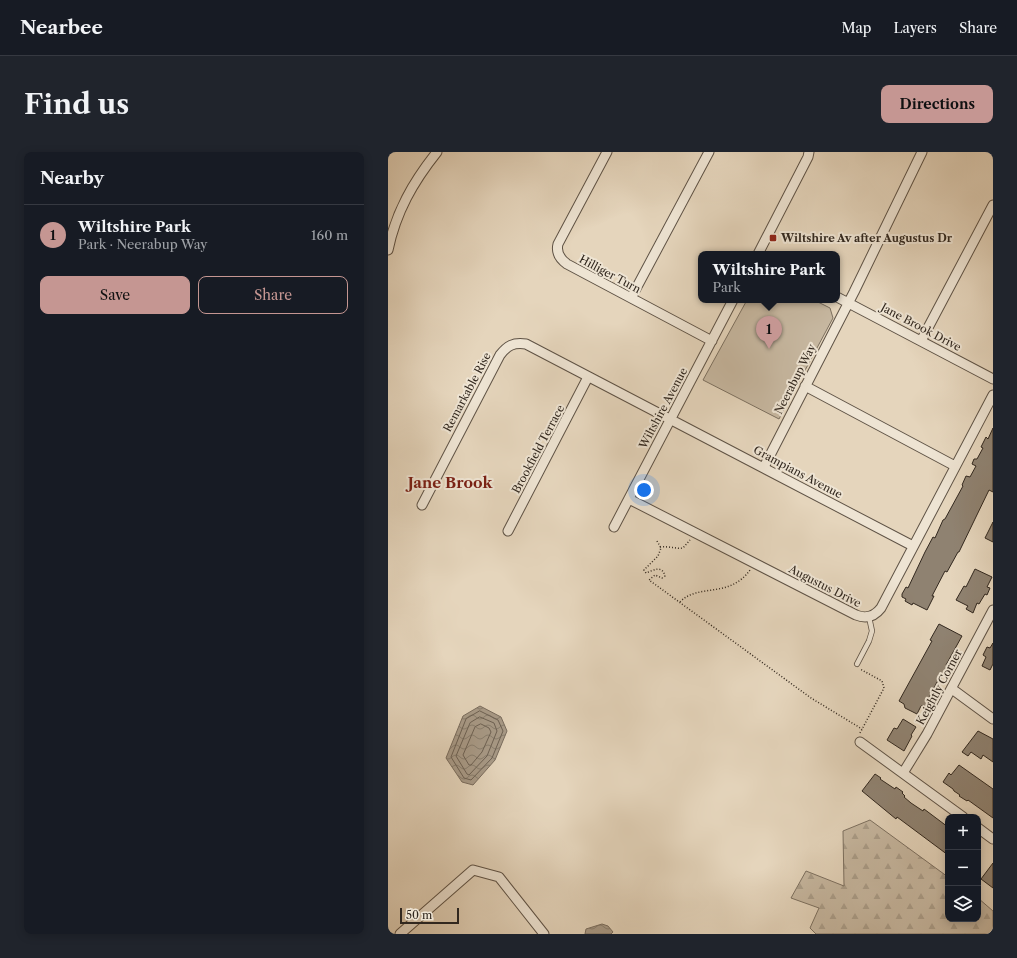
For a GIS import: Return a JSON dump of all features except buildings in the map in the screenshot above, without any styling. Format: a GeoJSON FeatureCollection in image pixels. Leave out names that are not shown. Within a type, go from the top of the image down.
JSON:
{"type":"FeatureCollection","features":[{"type":"Feature","properties":{"kind":"street"},"geometry":{"type":"LineString","coordinates":[[388,250],[396,220],[409,192],[420,173],[437,152]]}},
{"type":"Feature","properties":{"kind":"street","name":"Hilliger Turn"},"geometry":{"type":"LineString","coordinates":[[607,152],[558,244],[560,258],[567,264],[712,341]]}},
{"type":"Feature","properties":{"kind":"street"},"geometry":{"type":"LineString","coordinates":[[631,298],[709,152]]}},
{"type":"Feature","properties":{"kind":"street"},"geometry":{"type":"LineString","coordinates":[[760,251],[808,157],[809,152]]}},
{"type":"Feature","properties":{"kind":"street","name":"Neerabup Way"},"geometry":{"type":"LineString","coordinates":[[764,467],[849,303],[922,152]]}},
{"type":"Feature","properties":{"kind":"street"},"geometry":{"type":"LineString","coordinates":[[922,341],[993,205]]}},
{"type":"Feature","properties":{"kind":"street","name":"Jane Brook Drive"},"geometry":{"type":"LineString","coordinates":[[840,298],[993,379]]}},
{"type":"Feature","properties":{"kind":"street","name":"Wiltshire Avenue"},"geometry":{"type":"LineString","coordinates":[[614,527],[732,303]]}},
{"type":"Feature","properties":{"kind":"street","name":"Remarkable Rise"},"geometry":{"type":"LineString","coordinates":[[422,505],[500,355],[512,344],[526,344],[671,419]]}},
{"type":"Feature","properties":{"kind":"street","name":"Brookfield Terrace"},"geometry":{"type":"LineString","coordinates":[[508,531],[588,377]]}},
{"type":"Feature","properties":{"kind":"street"},"geometry":{"type":"LineString","coordinates":[[805,386],[955,466]]}},
{"type":"Feature","properties":{"kind":"street","name":"Augustus Drive"},"geometry":{"type":"LineString","coordinates":[[629,499],[856,615],[863,618],[869,617],[878,613],[881,608],[993,395]]}},
{"type":"Feature","properties":{"kind":"street","name":"Grampians Avenue"},"geometry":{"type":"LineString","coordinates":[[671,419],[913,546]]}},
{"type":"Feature","properties":{"kind":"street","name":"Keightly Corner"},"geometry":{"type":"LineString","coordinates":[[903,773],[920,748],[993,610]]}},
{"type":"Feature","properties":{"kind":"street"},"geometry":{"type":"LineString","coordinates":[[952,688],[993,719]]}},
{"type":"Feature","properties":{"kind":"street"},"geometry":{"type":"LineString","coordinates":[[859,738],[903,773],[959,814]]}},
{"type":"Feature","properties":{"kind":"street"},"geometry":{"type":"LineString","coordinates":[[981,830],[993,839]]}},
{"type":"Feature","properties":{"kind":"street"},"geometry":{"type":"LineString","coordinates":[[400,934],[473,870],[499,877],[544,934]]}},
{"type":"Feature","properties":{"kind":"lane"},"geometry":{"type":"LineString","coordinates":[[857,665],[869,641],[872,631],[869,617]]}},
{"type":"Feature","properties":{"kind":"path"},"geometry":{"type":"LineString","coordinates":[[660,547],[673,546],[678,549],[682,548],[691,538]]}},
{"type":"Feature","properties":{"kind":"path"},"geometry":{"type":"LineString","coordinates":[[657,541],[660,547],[658,556],[645,568],[644,572],[646,573],[656,569],[664,571],[665,576],[655,575],[649,580],[811,698],[862,728]]}},
{"type":"Feature","properties":{"kind":"path"},"geometry":{"type":"LineString","coordinates":[[680,602],[689,595],[727,588],[744,578],[753,566]]}},
{"type":"Feature","properties":{"kind":"path"},"geometry":{"type":"LineString","coordinates":[[857,665],[858,669],[882,681],[884,684],[884,688],[862,728],[859,738]]}},
{"type":"Feature","properties":{"kind":"green space"},"geometry":{"type":"Polygon","coordinates":[[[745,303],[820,303],[830,308],[833,318],[779,419],[703,380],[745,303]]]}},
{"type":"Feature","properties":{"kind":"green space"},"geometry":{"type":"Polygon","coordinates":[[[870,820],[945,875],[945,922],[981,922],[981,901],[993,911],[993,934],[816,934],[810,928],[819,908],[791,898],[806,871],[844,886],[843,831],[870,820]]]}},
{"type":"Feature","properties":{"kind":"water"},"geometry":{"type":"Polygon","coordinates":[[[480,706],[501,717],[507,731],[495,760],[473,785],[462,782],[446,758],[463,716],[480,706]]]}},
{"type":"Feature","properties":{"kind":"water"},"geometry":{"type":"Polygon","coordinates":[[[602,924],[608,926],[613,932],[611,934],[585,934],[586,929],[602,924]]]}},
{"type":"Feature","properties":{"kind":"place","name":"Wiltshire Av after Augustus Dr"},"geometry":{"type":"Point","coordinates":[773,238]}},
{"type":"Feature","properties":{"kind":"place","name":"Wiltshire Park"},"geometry":{"type":"Point","coordinates":[769,349]}},
{"type":"Feature","properties":{"kind":"district","name":"Jane Brook"},"geometry":{"type":"Point","coordinates":[450,482]}}]}
